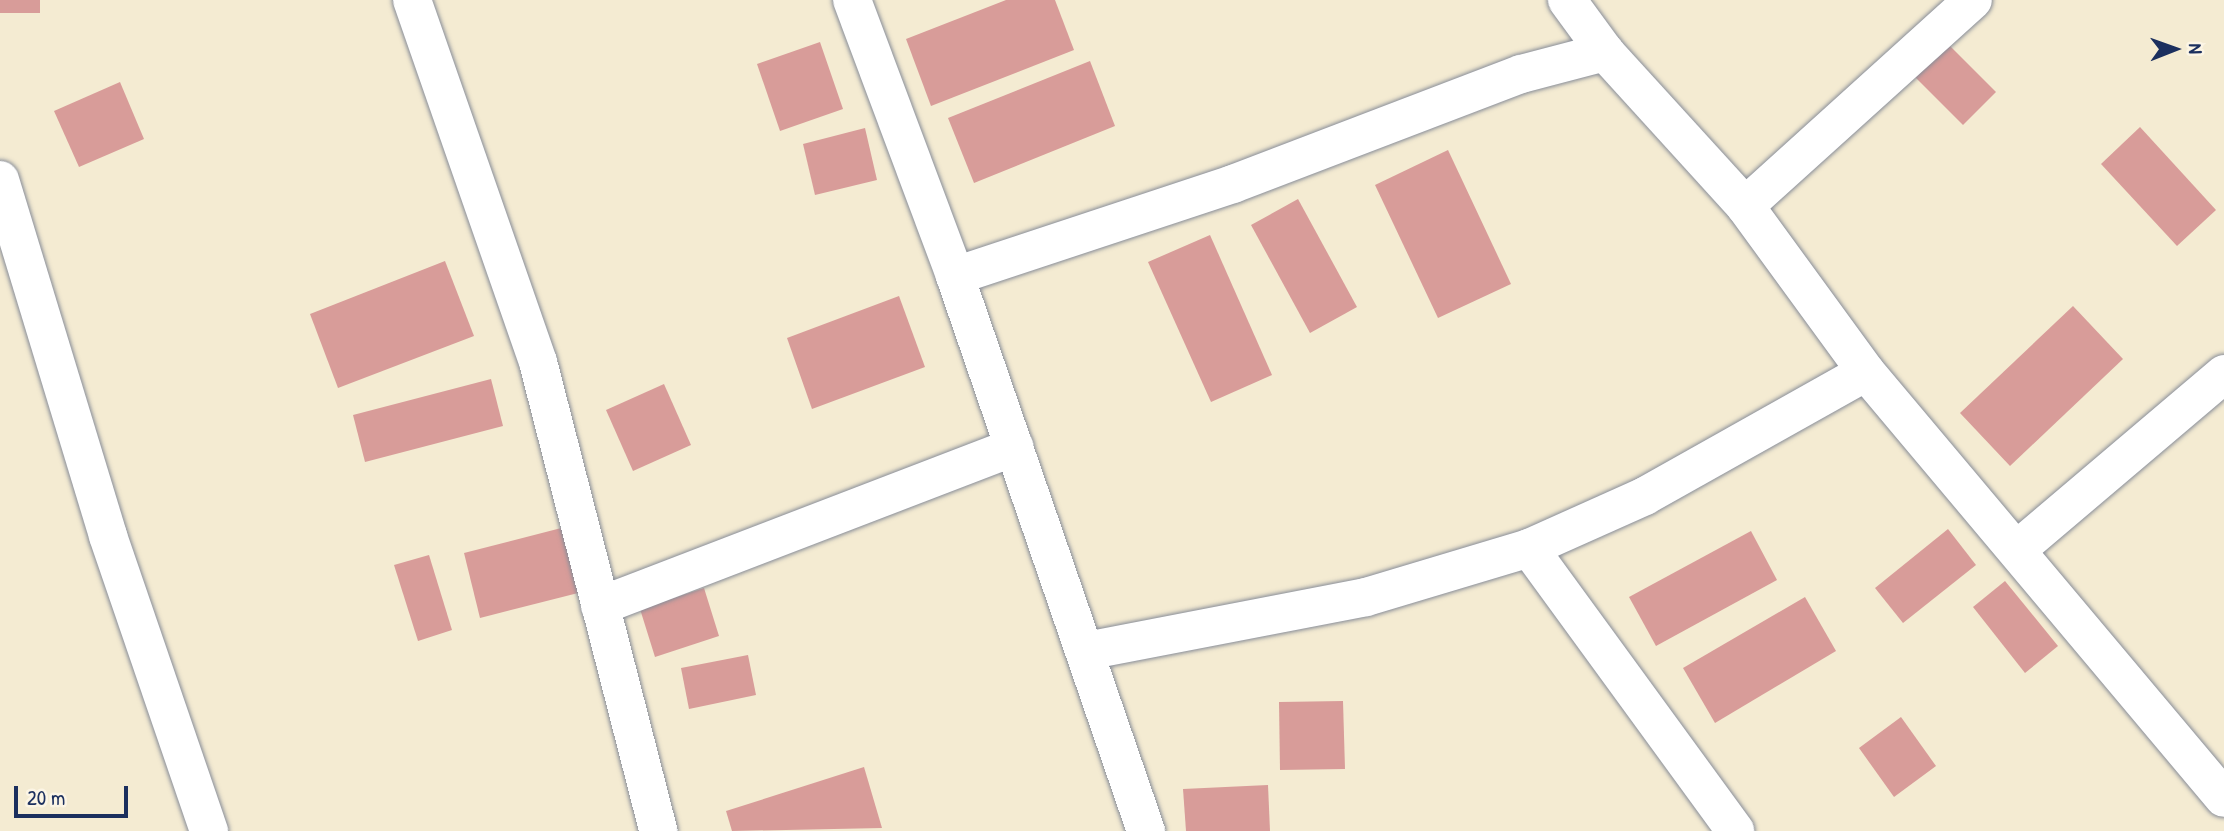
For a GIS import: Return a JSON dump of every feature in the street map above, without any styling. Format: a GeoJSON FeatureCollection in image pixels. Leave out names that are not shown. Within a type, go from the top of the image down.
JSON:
{"type":"FeatureCollection","features":[{"type":"Feature","properties":{"kind":"street"},"geometry":{"type":"LineString","coordinates":[[412,0],[538,362],[658,831]]}},
{"type":"Feature","properties":{"kind":"street"},"geometry":{"type":"LineString","coordinates":[[852,0],[955,276],[1146,831]]}},
{"type":"Feature","properties":{"kind":"street"},"geometry":{"type":"LineString","coordinates":[[1567,0],[1605,52],[1745,206],[1866,372],[2019,548],[2224,798]]}},
{"type":"Feature","properties":{"kind":"street"},"geometry":{"type":"LineString","coordinates":[[1745,206],[1973,0]]}},
{"type":"Feature","properties":{"kind":"street"},"geometry":{"type":"LineString","coordinates":[[955,276],[1233,184],[1521,74],[1605,52]]}},
{"type":"Feature","properties":{"kind":"street"},"geometry":{"type":"LineString","coordinates":[[0,180],[108,536],[209,831]]}},
{"type":"Feature","properties":{"kind":"street"},"geometry":{"type":"LineString","coordinates":[[1086,651],[1366,597],[1529,548],[1644,496],[1866,372]]}},
{"type":"Feature","properties":{"kind":"street"},"geometry":{"type":"LineString","coordinates":[[2019,548],[2224,374]]}},
{"type":"Feature","properties":{"kind":"street"},"geometry":{"type":"LineString","coordinates":[[600,606],[1015,447]]}},
{"type":"Feature","properties":{"kind":"street"},"geometry":{"type":"LineString","coordinates":[[1529,548],[1735,831]]}},
{"type":"Feature","properties":{"kind":"building"},"geometry":{"type":"Polygon","coordinates":[[[0,0],[40,0],[40,13],[0,13],[0,0]]]}},
{"type":"Feature","properties":{"kind":"building"},"geometry":{"type":"Polygon","coordinates":[[[1006,0],[1055,0],[1074,50],[931,106],[906,39],[1006,0]]]}},
{"type":"Feature","properties":{"kind":"building"},"geometry":{"type":"Polygon","coordinates":[[[820,42],[843,109],[780,131],[757,64],[820,42]]]}},
{"type":"Feature","properties":{"kind":"building"},"geometry":{"type":"Polygon","coordinates":[[[1946,42],[1996,92],[1963,125],[1913,75],[1946,42]]]}},
{"type":"Feature","properties":{"kind":"building"},"geometry":{"type":"Polygon","coordinates":[[[1090,61],[1115,126],[974,183],[948,118],[1090,61]]]}},
{"type":"Feature","properties":{"kind":"building"},"geometry":{"type":"Polygon","coordinates":[[[120,82],[144,139],[79,167],[54,111],[120,82]]]}},
{"type":"Feature","properties":{"kind":"building"},"geometry":{"type":"Polygon","coordinates":[[[2140,127],[2216,210],[2177,246],[2101,164],[2140,127]]]}},
{"type":"Feature","properties":{"kind":"building"},"geometry":{"type":"Polygon","coordinates":[[[865,128],[877,180],[815,195],[803,144],[865,128]]]}},
{"type":"Feature","properties":{"kind":"building"},"geometry":{"type":"Polygon","coordinates":[[[1448,150],[1511,284],[1438,318],[1375,185],[1448,150]]]}},
{"type":"Feature","properties":{"kind":"building"},"geometry":{"type":"Polygon","coordinates":[[[1298,199],[1357,307],[1310,333],[1251,225],[1298,199]]]}},
{"type":"Feature","properties":{"kind":"building"},"geometry":{"type":"Polygon","coordinates":[[[1210,235],[1272,375],[1211,402],[1148,262],[1210,235]]]}},
{"type":"Feature","properties":{"kind":"building"},"geometry":{"type":"Polygon","coordinates":[[[445,261],[474,336],[338,388],[310,314],[445,261]]]}},
{"type":"Feature","properties":{"kind":"building"},"geometry":{"type":"Polygon","coordinates":[[[899,296],[925,367],[812,409],[787,338],[899,296]]]}},
{"type":"Feature","properties":{"kind":"building"},"geometry":{"type":"Polygon","coordinates":[[[2073,306],[2123,359],[2010,466],[1960,413],[2073,306]]]}},
{"type":"Feature","properties":{"kind":"building"},"geometry":{"type":"Polygon","coordinates":[[[491,379],[503,426],[365,462],[353,415],[491,379]]]}},
{"type":"Feature","properties":{"kind":"building"},"geometry":{"type":"Polygon","coordinates":[[[664,384],[691,445],[633,471],[606,410],[664,384]]]}},
{"type":"Feature","properties":{"kind":"building"},"geometry":{"type":"Polygon","coordinates":[[[569,526],[586,591],[480,618],[464,553],[569,526]]]}},
{"type":"Feature","properties":{"kind":"building"},"geometry":{"type":"Polygon","coordinates":[[[1948,529],[1976,565],[1903,623],[1875,588],[1948,529]]]}},
{"type":"Feature","properties":{"kind":"building"},"geometry":{"type":"Polygon","coordinates":[[[1751,531],[1777,580],[1656,646],[1629,597],[1751,531]]]}},
{"type":"Feature","properties":{"kind":"building"},"geometry":{"type":"Polygon","coordinates":[[[429,555],[452,630],[418,641],[394,565],[429,555]]]}},
{"type":"Feature","properties":{"kind":"building"},"geometry":{"type":"Polygon","coordinates":[[[2005,581],[2058,646],[2025,673],[1973,607],[2005,581]]]}},
{"type":"Feature","properties":{"kind":"building"},"geometry":{"type":"Polygon","coordinates":[[[704,588],[719,636],[655,657],[640,609],[704,588]]]}},
{"type":"Feature","properties":{"kind":"building"},"geometry":{"type":"Polygon","coordinates":[[[1805,597],[1836,651],[1715,723],[1683,668],[1805,597]]]}},
{"type":"Feature","properties":{"kind":"building"},"geometry":{"type":"Polygon","coordinates":[[[748,655],[756,695],[689,709],[681,668],[748,655]]]}},
{"type":"Feature","properties":{"kind":"building"},"geometry":{"type":"Polygon","coordinates":[[[1343,701],[1345,769],[1280,770],[1279,702],[1343,701]]]}},
{"type":"Feature","properties":{"kind":"building"},"geometry":{"type":"Polygon","coordinates":[[[1901,717],[1936,766],[1894,797],[1859,748],[1901,717]]]}},
{"type":"Feature","properties":{"kind":"building"},"geometry":{"type":"Polygon","coordinates":[[[864,767],[882,828],[732,831],[726,811],[864,767]]]}},
{"type":"Feature","properties":{"kind":"building"},"geometry":{"type":"Polygon","coordinates":[[[1268,785],[1270,831],[1186,831],[1183,789],[1268,785]]]}}]}
